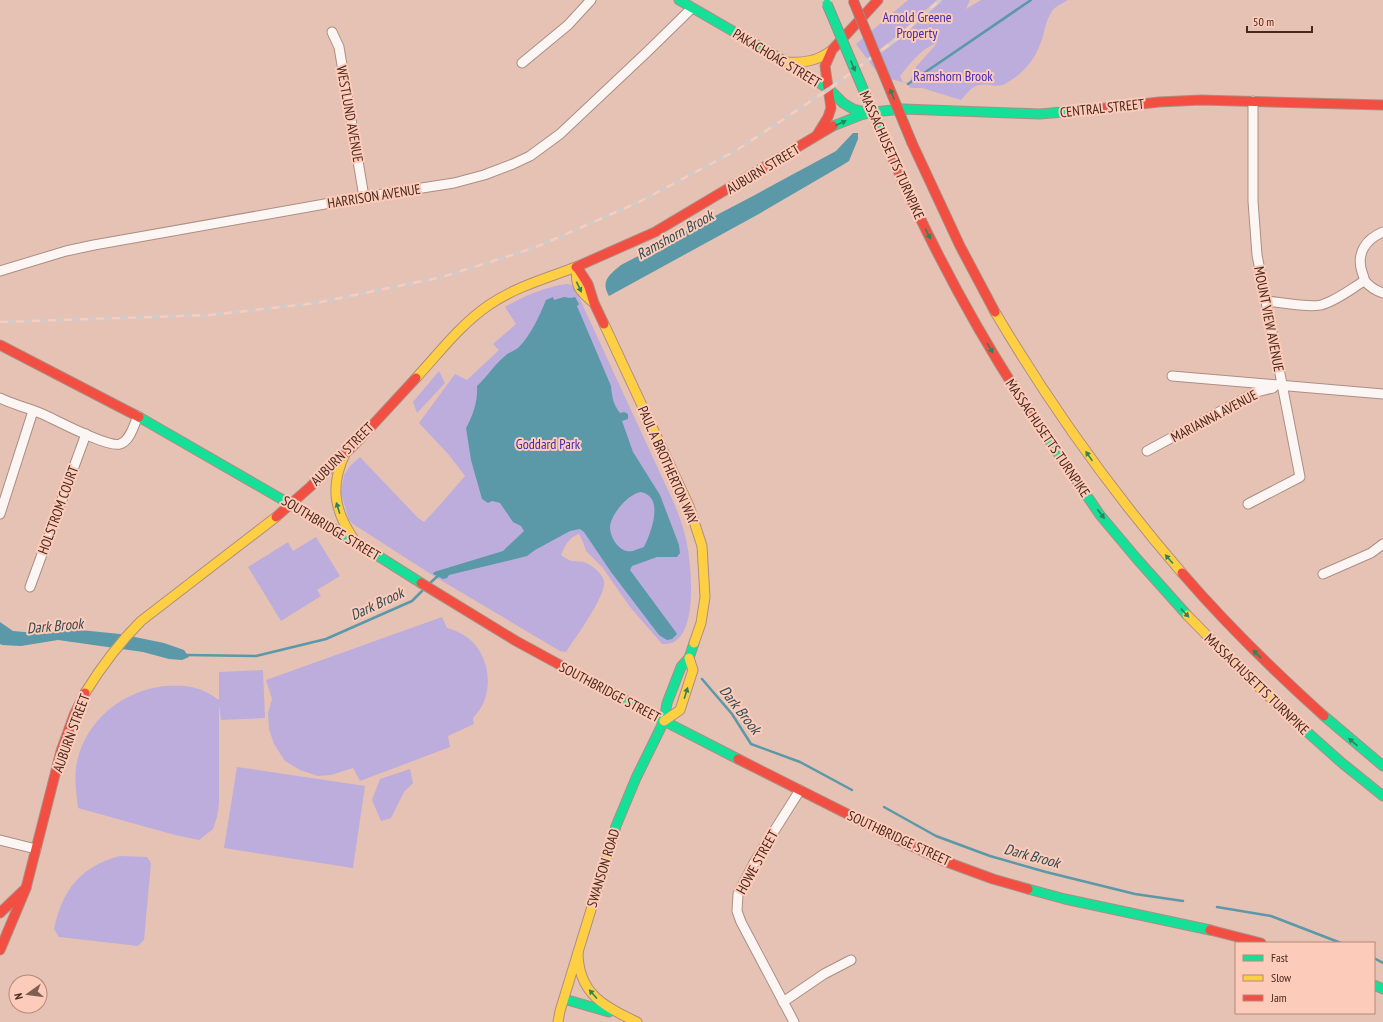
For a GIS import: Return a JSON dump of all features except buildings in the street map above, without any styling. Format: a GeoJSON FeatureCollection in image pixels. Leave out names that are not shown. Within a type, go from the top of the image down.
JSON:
{"type":"FeatureCollection","features":[{"type":"Feature","properties":{"kind":"main road","name":"PAKACHOAG STREET"},"geometry":{"type":"LineString","coordinates":[[679,0],[786,62],[829,89],[831,104],[830,111],[826,122],[815,138]]}},
{"type":"Feature","properties":{"kind":"main road","name":"MASSACHUSETTS TURNPIKE"},"geometry":{"type":"LineString","coordinates":[[853,0],[912,143],[950,225],[992,307],[1057,410],[1116,493],[1163,552],[1229,626],[1308,702],[1383,766]]}},
{"type":"Feature","properties":{"kind":"main road"},"geometry":{"type":"LineString","coordinates":[[786,62],[804,62],[815,60],[824,56],[832,50],[878,0]]}},
{"type":"Feature","properties":{"kind":"main road","name":"MASSACHUSETTS TURNPIKE"},"geometry":{"type":"LineString","coordinates":[[826,2],[888,148],[930,238],[988,345],[1045,436],[1108,524],[1172,599],[1260,689],[1314,740],[1383,796]]}},
{"type":"Feature","properties":{"kind":"main road"},"geometry":{"type":"LineString","coordinates":[[829,89],[825,66],[832,50]]}},
{"type":"Feature","properties":{"kind":"main road","name":"CENTRAL STREET"},"geometry":{"type":"LineString","coordinates":[[829,89],[843,103],[853,109],[870,113],[914,109],[1040,114],[1085,111],[1172,101],[1253,101],[1383,105]]}},
{"type":"Feature","properties":{"kind":"main road","name":"AUBURN STREET"},"geometry":{"type":"LineString","coordinates":[[0,950],[26,888],[61,751],[74,715],[89,685],[116,648],[141,621],[291,503],[345,454],[464,326],[498,299],[517,289],[577,267],[662,228],[843,122],[870,113]]}},
{"type":"Feature","properties":{"kind":"main road","name":"PAUL A BROTHERTON WAY"},"geometry":{"type":"LineString","coordinates":[[577,267],[574,278],[582,294],[594,303],[682,489],[693,515],[703,554],[705,597],[701,623],[689,658],[681,667],[667,703],[664,721]]}},
{"type":"Feature","properties":{"kind":"main road","name":"SOUTHBRIDGE STREET"},"geometry":{"type":"LineString","coordinates":[[0,345],[138,416],[291,503],[419,582],[494,626],[516,641],[664,721],[901,841],[944,861],[993,879],[1065,900],[1225,933],[1257,942]]}},
{"type":"Feature","properties":{"kind":"main road"},"geometry":{"type":"LineString","coordinates":[[345,454],[339,464],[337,472],[335,486],[336,502],[344,524],[356,542]]}},
{"type":"Feature","properties":{"kind":"main road","name":"PAUL A BROTHERTON WAY"},"geometry":{"type":"LineString","coordinates":[[664,721],[680,710],[693,670],[689,658]]}},
{"type":"Feature","properties":{"kind":"main road","name":"SWANSON ROAD"},"geometry":{"type":"LineString","coordinates":[[558,1022],[618,819],[664,721]]}},
{"type":"Feature","properties":{"kind":"main road"},"geometry":{"type":"LineString","coordinates":[[0,913],[26,888]]}},
{"type":"Feature","properties":{"kind":"main road"},"geometry":{"type":"LineString","coordinates":[[578,952],[580,974],[586,987],[599,1001],[637,1022]]}},
{"type":"Feature","properties":{"kind":"main road"},"geometry":{"type":"LineString","coordinates":[[564,999],[625,1016]]}},
{"type":"Feature","properties":{"kind":"street"},"geometry":{"type":"LineString","coordinates":[[522,63],[568,25],[591,0]]}},
{"type":"Feature","properties":{"kind":"street","name":"HARRISON AVENUE"},"geometry":{"type":"LineString","coordinates":[[0,271],[94,244],[364,197],[454,183],[484,175],[530,156],[560,134],[692,8]]}},
{"type":"Feature","properties":{"kind":"street","name":"WESTLUND AVENUE"},"geometry":{"type":"LineString","coordinates":[[332,32],[338,46],[364,197]]}},
{"type":"Feature","properties":{"kind":"street","name":"MOUNT VIEW AVENUE"},"geometry":{"type":"LineString","coordinates":[[1248,504],[1300,477],[1257,255],[1254,223],[1253,101]]}},
{"type":"Feature","properties":{"kind":"street"},"geometry":{"type":"LineString","coordinates":[[1383,232],[1368,240],[1362,250],[1360,264],[1364,280],[1376,290],[1383,293]]}},
{"type":"Feature","properties":{"kind":"street"},"geometry":{"type":"LineString","coordinates":[[1266,300],[1310,306],[1320,305],[1334,299],[1364,280]]}},
{"type":"Feature","properties":{"kind":"street"},"geometry":{"type":"LineString","coordinates":[[1172,376],[1383,394]]}},
{"type":"Feature","properties":{"kind":"street","name":"MARIANNA AVENUE"},"geometry":{"type":"LineString","coordinates":[[1148,450],[1256,392],[1282,385]]}},
{"type":"Feature","properties":{"kind":"street"},"geometry":{"type":"LineString","coordinates":[[0,398],[108,443],[121,444],[129,436],[138,416]]}},
{"type":"Feature","properties":{"kind":"street"},"geometry":{"type":"LineString","coordinates":[[0,514],[33,411]]}},
{"type":"Feature","properties":{"kind":"street","name":"HOLSTROM COURT"},"geometry":{"type":"LineString","coordinates":[[30,587],[86,434]]}},
{"type":"Feature","properties":{"kind":"street"},"geometry":{"type":"LineString","coordinates":[[1323,574],[1371,553],[1383,544]]}},
{"type":"Feature","properties":{"kind":"street","name":"HOWE STREET"},"geometry":{"type":"LineString","coordinates":[[794,1022],[741,922],[737,911],[737,902],[738,894],[754,863],[800,790]]}},
{"type":"Feature","properties":{"kind":"street"},"geometry":{"type":"LineString","coordinates":[[0,840],[36,849]]}},
{"type":"Feature","properties":{"kind":"street"},"geometry":{"type":"LineString","coordinates":[[784,1002],[824,974],[851,960]]}},
{"type":"Feature","properties":{"kind":"green space","name":"Arnold Greene Property"},"geometry":{"type":"Polygon","coordinates":[[[908,0],[970,0],[966,9],[981,0],[1068,0],[1056,7],[1051,13],[1046,23],[1037,52],[1029,65],[1018,76],[1003,85],[976,86],[961,100],[922,88],[911,88],[909,87],[909,84],[880,76],[856,44],[908,0]],[[938,42],[921,52],[913,61],[900,76],[903,82],[909,83],[916,67],[938,42]]]}},
{"type":"Feature","properties":{"kind":"green space","name":"Goddard Park"},"geometry":{"type":"Polygon","coordinates":[[[567,284],[572,285],[578,295],[679,515],[688,549],[691,595],[690,611],[686,625],[681,636],[672,643],[662,644],[630,607],[602,567],[586,551],[579,534],[570,539],[561,555],[572,561],[585,562],[594,568],[603,579],[604,587],[596,606],[566,652],[560,651],[437,578],[353,524],[349,520],[341,493],[344,475],[351,465],[360,457],[418,518],[424,522],[465,476],[449,455],[419,423],[455,374],[467,380],[499,350],[493,344],[516,324],[505,307],[535,292],[567,284]]]}},
{"type":"Feature","properties":{"kind":"green space"},"geometry":{"type":"Polygon","coordinates":[[[439,371],[445,383],[417,413],[413,402],[439,371]]]}},
{"type":"Feature","properties":{"kind":"green space"},"geometry":{"type":"Polygon","coordinates":[[[316,537],[340,576],[317,590],[321,596],[281,621],[248,567],[288,542],[293,551],[316,537]]]}},
{"type":"Feature","properties":{"kind":"green space"},"geometry":{"type":"Polygon","coordinates":[[[442,617],[447,628],[457,631],[468,638],[475,645],[481,654],[488,675],[486,696],[481,708],[473,718],[474,724],[448,736],[450,747],[360,781],[353,768],[331,775],[318,776],[300,770],[285,761],[274,744],[269,729],[268,713],[272,699],[266,680],[442,617]]]}},
{"type":"Feature","properties":{"kind":"green space"},"geometry":{"type":"Polygon","coordinates":[[[263,670],[265,718],[221,720],[219,705],[219,804],[213,829],[199,840],[175,835],[78,808],[76,768],[79,754],[92,728],[112,707],[137,693],[165,686],[191,687],[205,691],[219,700],[219,672],[263,670]]]}},
{"type":"Feature","properties":{"kind":"green space"},"geometry":{"type":"Polygon","coordinates":[[[237,767],[365,786],[353,868],[224,848],[237,767]]]}},
{"type":"Feature","properties":{"kind":"green space"},"geometry":{"type":"Polygon","coordinates":[[[410,769],[413,783],[404,792],[391,818],[381,821],[372,800],[380,779],[410,769]]]}},
{"type":"Feature","properties":{"kind":"green space"},"geometry":{"type":"Polygon","coordinates":[[[120,856],[147,857],[151,863],[144,940],[138,946],[59,937],[54,929],[62,903],[68,891],[84,873],[94,866],[106,860],[120,856]]]}},
{"type":"Feature","properties":{"kind":"water"},"geometry":{"type":"Polygon","coordinates":[[[853,133],[858,133],[858,139],[849,161],[757,215],[609,296],[606,291],[606,282],[610,275],[621,265],[836,151],[853,133]]]}},
{"type":"Feature","properties":{"kind":"water"},"geometry":{"type":"Polygon","coordinates":[[[553,297],[554,300],[564,297],[575,297],[579,304],[577,306],[611,386],[614,403],[620,413],[624,412],[628,414],[628,419],[622,421],[633,452],[660,495],[679,545],[680,553],[677,557],[657,557],[632,566],[630,570],[677,634],[672,639],[667,640],[659,635],[611,572],[584,532],[580,529],[570,531],[527,556],[449,575],[447,578],[443,579],[433,574],[434,572],[503,551],[524,531],[521,526],[513,522],[500,503],[492,501],[488,503],[482,499],[471,460],[466,428],[471,418],[477,397],[477,386],[501,360],[523,343],[534,326],[546,300],[553,297]],[[641,492],[631,496],[621,505],[613,516],[610,531],[614,540],[620,548],[624,550],[633,551],[644,547],[647,541],[654,516],[653,501],[648,495],[641,492]]]}},
{"type":"Feature","properties":{"kind":"water"},"geometry":{"type":"Polygon","coordinates":[[[0,622],[13,631],[36,633],[70,629],[120,634],[164,643],[184,650],[189,657],[182,660],[169,659],[143,652],[58,640],[21,646],[2,645],[0,644],[0,622]]]}},
{"type":"Feature","properties":{"kind":"waterway","name":"Ramshorn Brook"},"geometry":{"type":"LineString","coordinates":[[908,84],[1031,0]]}},
{"type":"Feature","properties":{"kind":"waterway","name":"Dark Brook"},"geometry":{"type":"LineString","coordinates":[[430,583],[440,574]]}},
{"type":"Feature","properties":{"kind":"waterway","name":"Dark Brook"},"geometry":{"type":"LineString","coordinates":[[186,655],[256,656],[326,639],[412,601],[422,591]]}},
{"type":"Feature","properties":{"kind":"waterway","name":"Dark Brook"},"geometry":{"type":"LineString","coordinates":[[702,679],[732,714],[751,744],[800,762],[852,790]]}},
{"type":"Feature","properties":{"kind":"waterway","name":"Dark Brook"},"geometry":{"type":"LineString","coordinates":[[884,807],[936,836],[990,856],[1046,872],[1135,894],[1183,901]]}},
{"type":"Feature","properties":{"kind":"waterway","name":"Dark Brook"},"geometry":{"type":"LineString","coordinates":[[1217,907],[1271,916],[1338,942]]}},
{"type":"Feature","properties":{"kind":"waterway","name":"Dark Brook"},"geometry":{"type":"LineString","coordinates":[[1375,959],[1383,963]]}},
{"type":"Feature","properties":{"kind":"railway"},"geometry":{"type":"LineString","coordinates":[[0,322],[210,315],[316,303],[442,277],[534,248],[639,202],[737,150],[829,89],[894,41],[940,0]]}},
{"type":"Feature","properties":{"kind":"traffic: fast"},"geometry":{"type":"LineString","coordinates":[[679,0],[793,66],[829,89],[843,103],[853,109],[869,113]]}},
{"type":"Feature","properties":{"kind":"traffic: fast"},"geometry":{"type":"LineString","coordinates":[[827,4],[888,148]]}},
{"type":"Feature","properties":{"kind":"traffic: fast"},"geometry":{"type":"LineString","coordinates":[[833,126],[873,112],[903,109],[1040,114],[1097,109]]}},
{"type":"Feature","properties":{"kind":"traffic: fast"},"geometry":{"type":"LineString","coordinates":[[1030,412],[1100,515],[1187,615]]}},
{"type":"Feature","properties":{"kind":"traffic: fast"},"geometry":{"type":"LineString","coordinates":[[139,417],[356,542],[421,583]]}},
{"type":"Feature","properties":{"kind":"traffic: fast"},"geometry":{"type":"LineString","coordinates":[[609,851],[616,826],[636,778],[664,721],[667,703],[681,667],[689,658],[694,643]]}},
{"type":"Feature","properties":{"kind":"traffic: fast"},"geometry":{"type":"LineString","coordinates":[[584,678],[738,759]]}},
{"type":"Feature","properties":{"kind":"traffic: fast"},"geometry":{"type":"LineString","coordinates":[[1324,716],[1383,766]]}},
{"type":"Feature","properties":{"kind":"traffic: fast"},"geometry":{"type":"LineString","coordinates":[[1296,722],[1342,763],[1383,796]]}},
{"type":"Feature","properties":{"kind":"traffic: fast"},"geometry":{"type":"LineString","coordinates":[[1028,889],[1065,899],[1210,930]]}},
{"type":"Feature","properties":{"kind":"traffic: fast"},"geometry":{"type":"LineString","coordinates":[[1375,985],[1383,989]]}},
{"type":"Feature","properties":{"kind":"traffic: fast"},"geometry":{"type":"LineString","coordinates":[[564,999],[609,1012]]}},
{"type":"Feature","properties":{"kind":"traffic: slow"},"geometry":{"type":"LineString","coordinates":[[787,62],[799,62],[816,59],[832,50]]}},
{"type":"Feature","properties":{"kind":"traffic: slow"},"geometry":{"type":"LineString","coordinates":[[416,378],[460,330],[489,305],[520,288],[576,267]]}},
{"type":"Feature","properties":{"kind":"traffic: slow"},"geometry":{"type":"LineString","coordinates":[[577,267],[576,279],[579,288],[594,303]]}},
{"type":"Feature","properties":{"kind":"traffic: slow"},"geometry":{"type":"LineString","coordinates":[[995,312],[1038,381],[1083,447],[1131,511],[1182,573]]}},
{"type":"Feature","properties":{"kind":"traffic: slow"},"geometry":{"type":"LineString","coordinates":[[604,324],[689,506],[702,546],[705,597],[701,623],[694,643]]}},
{"type":"Feature","properties":{"kind":"traffic: slow"},"geometry":{"type":"LineString","coordinates":[[345,454],[337,476],[336,497],[342,517],[353,538]]}},
{"type":"Feature","properties":{"kind":"traffic: slow"},"geometry":{"type":"LineString","coordinates":[[85,693],[97,674],[125,638],[141,621],[276,517]]}},
{"type":"Feature","properties":{"kind":"traffic: slow"},"geometry":{"type":"LineString","coordinates":[[1187,615],[1245,674],[1296,722]]}},
{"type":"Feature","properties":{"kind":"traffic: slow"},"geometry":{"type":"LineString","coordinates":[[664,721],[680,710],[693,670],[689,658]]}},
{"type":"Feature","properties":{"kind":"traffic: slow"},"geometry":{"type":"LineString","coordinates":[[558,1022],[560,1011],[609,851]]}},
{"type":"Feature","properties":{"kind":"traffic: slow"},"geometry":{"type":"LineString","coordinates":[[578,952],[579,966],[583,978],[595,997],[614,1010],[637,1022]]}},
{"type":"Feature","properties":{"kind":"traffic: jam"},"geometry":{"type":"LineString","coordinates":[[853,0],[912,143]]}},
{"type":"Feature","properties":{"kind":"traffic: jam"},"geometry":{"type":"LineString","coordinates":[[817,135],[828,117],[831,108],[825,66],[832,50],[878,0]]}},
{"type":"Feature","properties":{"kind":"traffic: jam"},"geometry":{"type":"LineString","coordinates":[[1097,109],[1159,102],[1201,100],[1383,105]]}},
{"type":"Feature","properties":{"kind":"traffic: jam"},"geometry":{"type":"LineString","coordinates":[[576,267],[655,232],[833,126]]}},
{"type":"Feature","properties":{"kind":"traffic: jam"},"geometry":{"type":"LineString","coordinates":[[912,143],[960,246],[995,312]]}},
{"type":"Feature","properties":{"kind":"traffic: jam"},"geometry":{"type":"LineString","coordinates":[[888,148],[919,216],[953,283],[990,349],[1030,412]]}},
{"type":"Feature","properties":{"kind":"traffic: jam"},"geometry":{"type":"LineString","coordinates":[[577,267],[588,284],[594,303],[604,324]]}},
{"type":"Feature","properties":{"kind":"traffic: jam"},"geometry":{"type":"LineString","coordinates":[[0,345],[139,417]]}},
{"type":"Feature","properties":{"kind":"traffic: jam"},"geometry":{"type":"LineString","coordinates":[[276,517],[355,444],[416,378]]}},
{"type":"Feature","properties":{"kind":"traffic: jam"},"geometry":{"type":"LineString","coordinates":[[1182,573],[1251,647],[1324,716]]}},
{"type":"Feature","properties":{"kind":"traffic: jam"},"geometry":{"type":"LineString","coordinates":[[421,583],[516,641],[584,678]]}},
{"type":"Feature","properties":{"kind":"traffic: jam"},"geometry":{"type":"LineString","coordinates":[[0,950],[26,888],[61,751],[74,715],[85,693]]}},
{"type":"Feature","properties":{"kind":"traffic: jam"},"geometry":{"type":"LineString","coordinates":[[738,759],[944,861],[993,879],[1028,889]]}},
{"type":"Feature","properties":{"kind":"traffic: jam"},"geometry":{"type":"LineString","coordinates":[[0,913],[26,888]]}},
{"type":"Feature","properties":{"kind":"traffic: jam"},"geometry":{"type":"LineString","coordinates":[[1210,930],[1257,942]]}}]}
